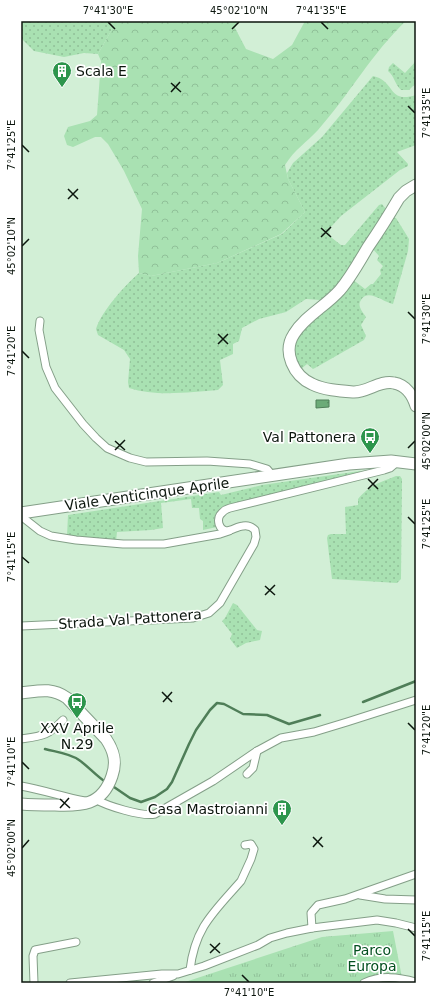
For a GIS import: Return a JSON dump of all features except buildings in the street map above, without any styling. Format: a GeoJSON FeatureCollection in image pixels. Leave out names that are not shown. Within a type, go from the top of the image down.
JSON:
{"type":"FeatureCollection","features":[{"type":"Feature","properties":{"kind":"street"},"geometry":{"type":"LineString","coordinates":[[416,185],[406,191],[399,198],[350,277],[332,299],[299,327],[290,340],[289,348],[289,357],[292,364],[302,377],[312,384],[332,390],[357,392],[393,382],[407,390],[412,396],[416,406]]}},
{"type":"Feature","properties":{"kind":"street","name":"Viale Venticinque Aprile"},"geometry":{"type":"LineString","coordinates":[[40,321],[46,367],[55,388],[79,419],[107,448],[130,458],[146,462],[206,461],[250,464],[267,469],[272,475]]}},
{"type":"Feature","properties":{"kind":"street","name":"Viale Venticinque Aprile"},"geometry":{"type":"LineString","coordinates":[[21,513],[349,464],[381,461],[416,464]]}},
{"type":"Feature","properties":{"kind":"street"},"geometry":{"type":"LineString","coordinates":[[229,531],[222,529],[218,522],[220,515],[227,509],[384,470],[390,468],[397,462]]}},
{"type":"Feature","properties":{"kind":"street","name":"Strada Val Pattonera"},"geometry":{"type":"LineString","coordinates":[[21,516],[46,534],[66,539],[134,544],[164,544],[220,534],[244,526],[252,528],[255,530],[256,534],[254,544],[220,604],[215,610],[209,613],[193,618],[21,626]]}},
{"type":"Feature","properties":{"kind":"street"},"geometry":{"type":"LineString","coordinates":[[21,693],[46,690],[60,693],[67,698],[106,739],[111,747],[115,764],[111,779],[105,790],[92,801],[84,805],[21,804]]}},
{"type":"Feature","properties":{"kind":"street"},"geometry":{"type":"LineString","coordinates":[[21,786],[131,811],[155,814],[213,781],[257,751],[281,738],[314,732],[416,700]]}},
{"type":"Feature","properties":{"kind":"street"},"geometry":{"type":"LineString","coordinates":[[21,739],[47,734],[63,720]]}},
{"type":"Feature","properties":{"kind":"street"},"geometry":{"type":"LineString","coordinates":[[247,774],[253,768],[257,751]]}},
{"type":"Feature","properties":{"kind":"street"},"geometry":{"type":"LineString","coordinates":[[190,970],[193,952],[202,929],[211,914],[244,876],[254,849],[251,844],[245,845]]}},
{"type":"Feature","properties":{"kind":"street"},"geometry":{"type":"LineString","coordinates":[[312,928],[311,913],[318,905],[360,895],[416,874]]}},
{"type":"Feature","properties":{"kind":"street"},"geometry":{"type":"LineString","coordinates":[[360,895],[385,899],[416,900]]}},
{"type":"Feature","properties":{"kind":"street"},"geometry":{"type":"LineString","coordinates":[[153,983],[204,966],[258,945],[270,938],[287,933],[312,928],[377,920],[396,922],[416,928]]}},
{"type":"Feature","properties":{"kind":"street"},"geometry":{"type":"LineString","coordinates":[[34,983],[33,956],[35,950],[76,942]]}},
{"type":"Feature","properties":{"kind":"street"},"geometry":{"type":"LineString","coordinates":[[70,983],[138,976],[178,974]]}},
{"type":"Feature","properties":{"kind":"street"},"geometry":{"type":"LineString","coordinates":[[364,983],[374,978],[398,977],[416,982]]}},
{"type":"Feature","properties":{"kind":"green space"},"geometry":{"type":"Polygon","coordinates":[[[21,21],[114,21],[111,31],[98,54],[84,53],[64,57],[34,51],[21,38],[21,21]]]}},
{"type":"Feature","properties":{"kind":"green space"},"geometry":{"type":"Polygon","coordinates":[[[114,21],[237,21],[235,28],[246,49],[273,59],[292,45],[305,21],[406,21],[371,60],[329,117],[285,165],[288,179],[305,212],[281,234],[217,263],[151,276],[139,273],[138,256],[142,209],[124,171],[108,144],[101,137],[95,137],[73,147],[67,145],[64,136],[68,127],[90,121],[97,115],[101,61],[98,54],[111,31],[114,21]]]}},
{"type":"Feature","properties":{"kind":"green space"},"geometry":{"type":"Polygon","coordinates":[[[416,61],[416,83],[409,90],[401,90],[388,71],[389,67],[393,63],[405,73],[416,61]]]}},
{"type":"Feature","properties":{"kind":"green space"},"geometry":{"type":"Polygon","coordinates":[[[373,76],[385,82],[392,91],[400,97],[416,95],[416,145],[397,152],[408,164],[408,166],[400,170],[341,216],[331,227],[329,233],[332,238],[341,245],[345,245],[379,205],[382,204],[386,209],[363,249],[347,272],[330,292],[320,300],[306,299],[286,312],[259,319],[242,328],[239,341],[233,344],[233,354],[220,360],[223,385],[218,390],[185,393],[162,393],[139,391],[129,388],[128,382],[130,359],[124,350],[98,335],[96,329],[103,315],[114,299],[139,273],[151,276],[217,263],[282,234],[305,212],[288,179],[287,173],[293,163],[322,137],[373,76]]]}},
{"type":"Feature","properties":{"kind":"green space"},"geometry":{"type":"Polygon","coordinates":[[[393,217],[396,218],[409,239],[408,251],[393,304],[372,295],[364,297],[360,302],[360,308],[366,317],[361,325],[366,336],[364,340],[313,369],[307,364],[301,369],[298,366],[292,345],[294,337],[352,279],[365,289],[373,284],[381,274],[380,270],[383,266],[377,260],[379,256],[372,248],[393,217]]]}},
{"type":"Feature","properties":{"kind":"green space"},"geometry":{"type":"Polygon","coordinates":[[[360,471],[224,506],[218,510],[215,515],[215,524],[217,527],[203,530],[203,521],[200,519],[199,508],[192,508],[191,499],[161,503],[163,528],[117,532],[116,541],[67,536],[68,515],[219,492],[221,495],[262,485],[360,471]]]}},
{"type":"Feature","properties":{"kind":"green space"},"geometry":{"type":"Polygon","coordinates":[[[396,476],[400,476],[402,479],[401,579],[397,583],[332,579],[327,538],[328,535],[331,534],[346,534],[345,507],[358,505],[358,499],[367,490],[376,484],[396,476]]]}},
{"type":"Feature","properties":{"kind":"green space"},"geometry":{"type":"Polygon","coordinates":[[[233,603],[237,605],[257,630],[262,631],[260,640],[246,643],[237,648],[230,639],[232,634],[222,621],[233,603]]]}},
{"type":"Feature","properties":{"kind":"green space","name":"Parco Europa"},"geometry":{"type":"Polygon","coordinates":[[[393,931],[403,983],[182,983],[322,937],[393,931]]]}},
{"type":"Feature","properties":{"kind":"water"},"geometry":{"type":"Polygon","coordinates":[[[316,400],[329,400],[329,407],[316,408],[316,400]]]}},
{"type":"Feature","properties":{"kind":"waterway"},"geometry":{"type":"LineString","coordinates":[[363,702],[416,681]]}},
{"type":"Feature","properties":{"kind":"waterway"},"geometry":{"type":"LineString","coordinates":[[111,785],[130,798],[141,802],[155,797],[167,789],[172,782],[196,730],[210,710],[217,703],[224,704],[243,714],[267,715],[289,724],[320,715]]}},
{"type":"Feature","properties":{"kind":"waterway"},"geometry":{"type":"LineString","coordinates":[[45,749],[67,754],[75,758],[107,783]]}},
{"type":"Feature","properties":{"kind":"place","name":"Scala E"},"geometry":{"type":"Point","coordinates":[62,88]}},
{"type":"Feature","properties":{"kind":"place","name":"Val Pattonera"},"geometry":{"type":"Point","coordinates":[370,454]}},
{"type":"Feature","properties":{"kind":"place","name":"XXV Aprile N.29"},"geometry":{"type":"Point","coordinates":[77,719]}},
{"type":"Feature","properties":{"kind":"place","name":"Casa Mastroianni"},"geometry":{"type":"Point","coordinates":[282,826]}}]}
